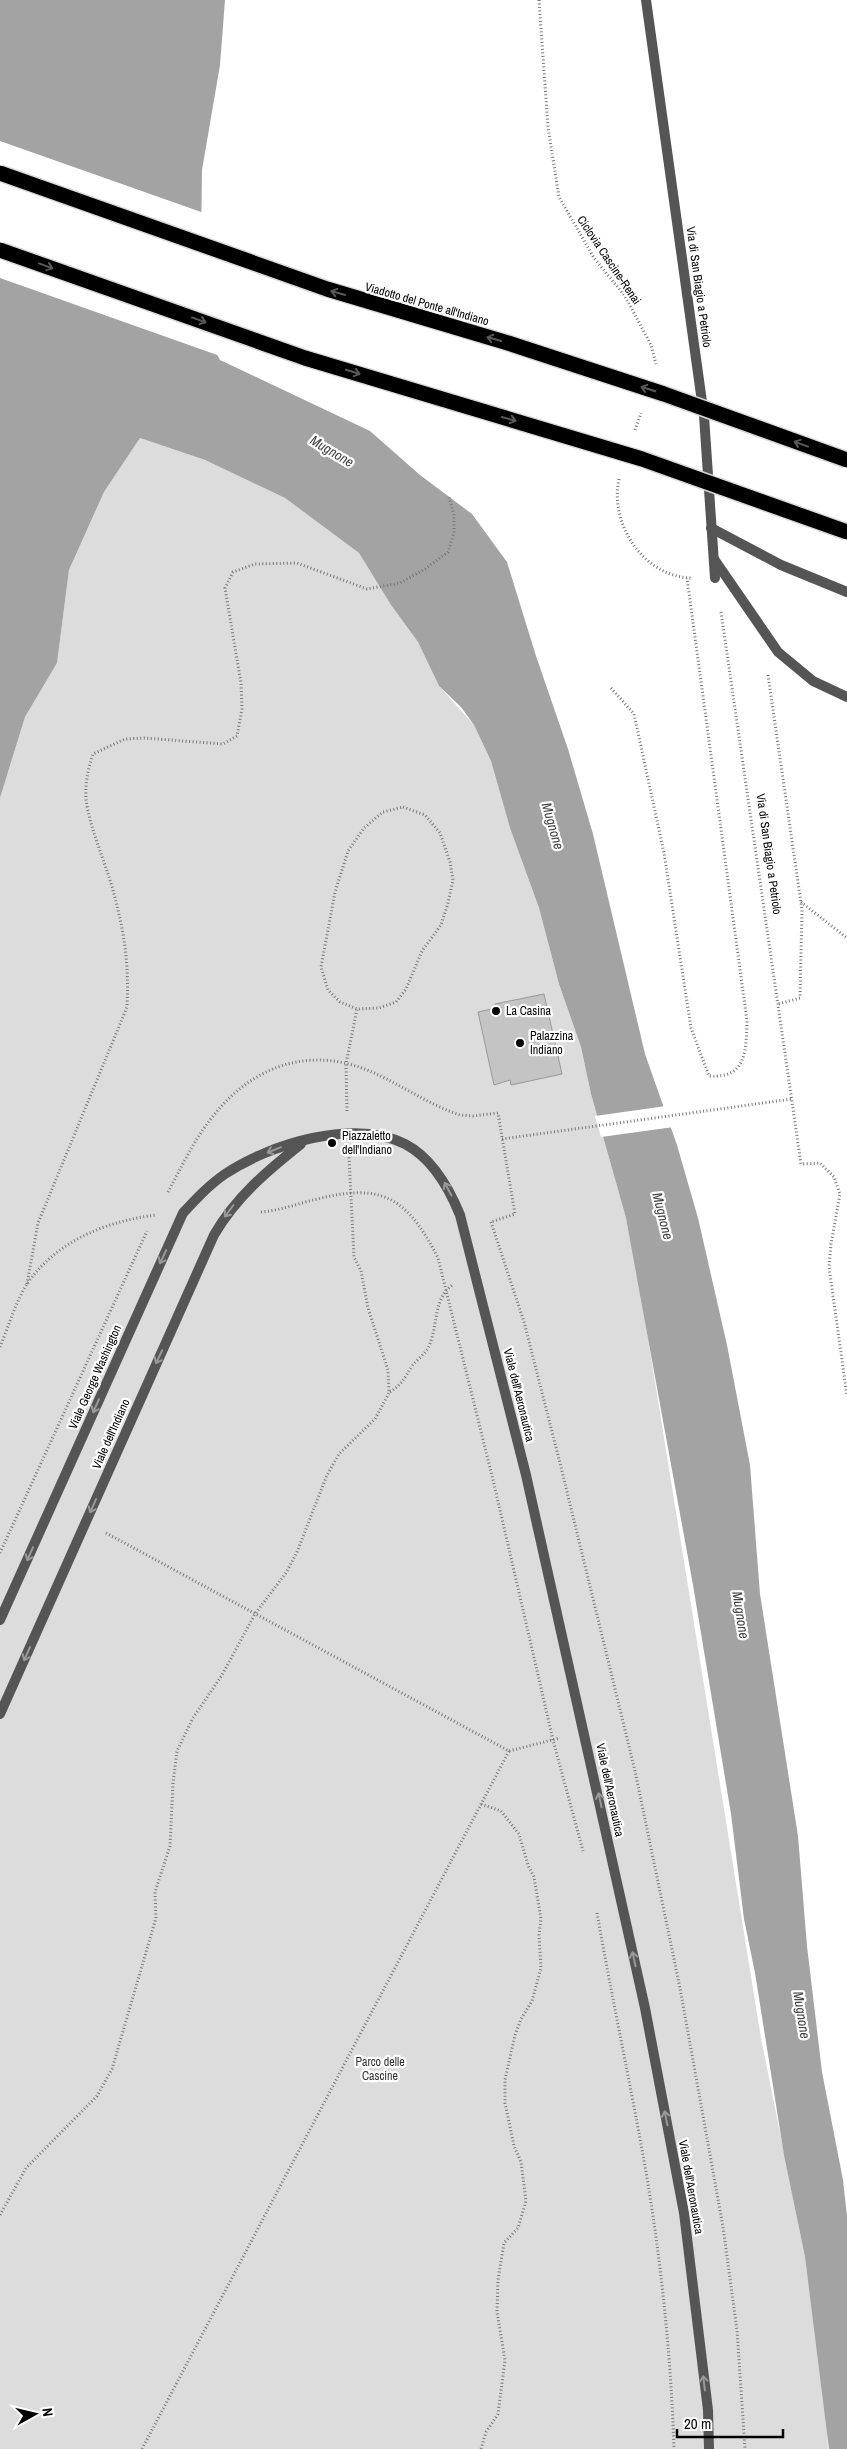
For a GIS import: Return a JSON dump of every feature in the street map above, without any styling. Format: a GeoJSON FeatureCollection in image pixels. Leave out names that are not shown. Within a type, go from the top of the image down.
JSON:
{"type":"FeatureCollection","features":[{"type":"Feature","properties":{"kind":"highway","name":"Viadotto del Ponte all'Indiano"},"geometry":{"type":"LineString","coordinates":[[0,173],[326,290],[508,343],[618,379],[847,460]]}},
{"type":"Feature","properties":{"kind":"highway"},"geometry":{"type":"LineString","coordinates":[[0,250],[305,358],[642,459],[847,532]]}},
{"type":"Feature","properties":{"kind":"street","name":"Via di San Biagio a Petriolo"},"geometry":{"type":"LineString","coordinates":[[646,0],[704,416],[715,578]]}},
{"type":"Feature","properties":{"kind":"street"},"geometry":{"type":"LineString","coordinates":[[711,528],[781,565],[847,592]]}},
{"type":"Feature","properties":{"kind":"street"},"geometry":{"type":"LineString","coordinates":[[714,559],[778,652],[814,681],[847,697]]}},
{"type":"Feature","properties":{"kind":"street","name":"Viale dell'Aeronautica"},"geometry":{"type":"LineString","coordinates":[[307,1140],[348,1133],[380,1135],[406,1144],[420,1155],[447,1185],[460,1215],[526,1475],[585,1732],[645,2008],[684,2213],[708,2410],[709,2449]]}},
{"type":"Feature","properties":{"kind":"street","name":"Viale George Washington"},"geometry":{"type":"LineString","coordinates":[[0,1620],[183,1213],[211,1185],[241,1165],[276,1149],[307,1140]]}},
{"type":"Feature","properties":{"kind":"street","name":"Viale dell'Indiano"},"geometry":{"type":"LineString","coordinates":[[0,1714],[214,1235],[226,1214],[262,1175],[307,1140]]}},
{"type":"Feature","properties":{"kind":"path","name":"Ciclovia Cascine-Renai"},"geometry":{"type":"LineString","coordinates":[[539,0],[548,127],[559,197],[594,258],[625,296],[651,345],[656,367]]}},
{"type":"Feature","properties":{"kind":"path"},"geometry":{"type":"LineString","coordinates":[[634,431],[645,404]]}},
{"type":"Feature","properties":{"kind":"path"},"geometry":{"type":"LineString","coordinates":[[620,472],[616,498],[617,510],[623,528],[632,544],[643,557],[658,568],[674,576],[715,578]]}},
{"type":"Feature","properties":{"kind":"path"},"geometry":{"type":"LineString","coordinates":[[0,1347],[27,1284],[38,1223],[126,1007],[128,969],[123,930],[114,892],[86,800],[87,774],[93,754],[125,739],[144,738],[223,744],[237,736],[242,709],[241,683],[226,588],[233,572],[255,564],[297,563],[368,589],[400,583],[425,569],[448,552],[454,533],[454,515],[449,497]]}},
{"type":"Feature","properties":{"kind":"path"},"geometry":{"type":"LineString","coordinates":[[611,688],[634,714],[664,853],[691,1028],[709,1076],[721,1077],[731,1074],[738,1068],[746,1049],[747,1021],[687,578]]}},
{"type":"Feature","properties":{"kind":"path","name":"Via di San Biagio a Petriolo"},"geometry":{"type":"LineString","coordinates":[[721,613],[801,1164],[820,1163],[834,1177],[840,1194],[829,1267],[847,1396]]}},
{"type":"Feature","properties":{"kind":"path"},"geometry":{"type":"LineString","coordinates":[[761,627],[801,902],[800,998],[778,1004]]}},
{"type":"Feature","properties":{"kind":"path"},"geometry":{"type":"LineString","coordinates":[[403,807],[425,815],[440,833],[454,880],[441,926],[422,951],[406,989],[396,1002],[379,1008],[357,1009],[340,1002],[328,990],[321,967],[335,892],[348,851],[364,828],[383,812],[403,807]]}},
{"type":"Feature","properties":{"kind":"path"},"geometry":{"type":"LineString","coordinates":[[801,902],[847,938]]}},
{"type":"Feature","properties":{"kind":"path"},"geometry":{"type":"LineString","coordinates":[[346,1064],[357,1009]]}},
{"type":"Feature","properties":{"kind":"path"},"geometry":{"type":"LineString","coordinates":[[164,1199],[210,1120],[247,1081],[281,1065],[302,1059],[346,1064],[367,1070],[433,1104],[460,1115],[473,1116],[498,1113],[515,1214],[464,1231]]}},
{"type":"Feature","properties":{"kind":"path"},"geometry":{"type":"LineString","coordinates":[[502,1139],[792,1099]]}},
{"type":"Feature","properties":{"kind":"path"},"geometry":{"type":"LineString","coordinates":[[226,1214],[270,1212],[350,1193],[368,1192],[383,1194],[397,1202],[412,1216],[430,1242],[438,1258],[494,1484],[553,1740],[585,1856]]}},
{"type":"Feature","properties":{"kind":"path"},"geometry":{"type":"LineString","coordinates":[[350,1193],[354,1257],[361,1271],[368,1308],[388,1370],[389,1393]]}},
{"type":"Feature","properties":{"kind":"path"},"geometry":{"type":"LineString","coordinates":[[0,1553],[140,1244],[159,1207]]}},
{"type":"Feature","properties":{"kind":"path"},"geometry":{"type":"LineString","coordinates":[[27,1284],[52,1257],[77,1239],[112,1223],[155,1216]]}},
{"type":"Feature","properties":{"kind":"path"},"geometry":{"type":"LineString","coordinates":[[491,1222],[524,1322],[560,1463],[635,1771],[680,1988],[724,2227],[737,2330],[745,2449]]}},
{"type":"Feature","properties":{"kind":"path"},"geometry":{"type":"LineString","coordinates":[[0,2215],[26,2168],[98,2096],[112,2069],[156,1918],[155,1892],[170,1846],[176,1751],[193,1718],[222,1675],[255,1614],[286,1573],[297,1552],[327,1475],[339,1454],[375,1419],[389,1393],[404,1382],[412,1367],[428,1348],[439,1299],[446,1290],[474,1272]]}},
{"type":"Feature","properties":{"kind":"path"},"geometry":{"type":"LineString","coordinates":[[86,1523],[509,1751],[585,1732]]}},
{"type":"Feature","properties":{"kind":"path"},"geometry":{"type":"LineString","coordinates":[[142,2449],[509,1751]]}},
{"type":"Feature","properties":{"kind":"path"},"geometry":{"type":"LineString","coordinates":[[481,1804],[500,1811],[519,1834],[534,1877],[541,1919],[539,1935],[541,1968],[532,2001],[518,2027],[505,2080],[506,2103],[514,2146],[521,2162],[526,2201],[518,2228],[504,2243],[498,2280],[498,2312],[505,2360],[498,2414],[486,2432],[481,2449]]}},
{"type":"Feature","properties":{"kind":"path"},"geometry":{"type":"LineString","coordinates":[[597,1912],[645,2167],[660,2277],[674,2449]]}},
{"type":"Feature","properties":{"kind":"green space","name":"Parco delle Cascine"},"geometry":{"type":"Polygon","coordinates":[[[140,438],[205,460],[285,498],[359,553],[391,605],[418,642],[439,686],[474,725],[491,761],[510,828],[539,908],[559,984],[581,1047],[591,1094],[626,1218],[639,1283],[761,2038],[805,2257],[826,2414],[828,2449],[0,2449],[0,798],[25,717],[57,663],[69,570],[104,492],[140,438]]]}},
{"type":"Feature","properties":{"kind":"water","name":"Mugnone"},"geometry":{"type":"Polygon","coordinates":[[[0,0],[225,0],[220,65],[202,170],[200,311],[206,333],[220,360],[370,431],[420,475],[472,514],[507,562],[536,656],[568,749],[593,834],[645,1054],[677,1145],[698,1218],[727,1345],[750,1465],[760,1594],[798,1836],[807,1946],[822,2072],[843,2180],[847,2216],[847,2449],[829,2449],[805,2257],[784,2155],[755,1973],[744,1919],[731,1814],[693,1585],[626,1218],[591,1094],[581,1047],[559,984],[539,908],[510,828],[491,761],[474,725],[461,707],[439,686],[418,642],[391,605],[359,553],[285,498],[205,460],[140,438],[104,492],[69,570],[57,663],[25,717],[0,798],[0,0]]]}},
{"type":"Feature","properties":{"kind":"pier"},"geometry":{"type":"Polygon","coordinates":[[[0,141],[204,213],[203,311],[209,333],[220,356],[0,278],[0,141]]]}},
{"type":"Feature","properties":{"kind":"pier"},"geometry":{"type":"Polygon","coordinates":[[[666,1106],[674,1127],[601,1137],[595,1116],[666,1106]]]}},
{"type":"Feature","properties":{"kind":"building","name":"Palazzina Indiano"},"geometry":{"type":"Polygon","coordinates":[[[544,994],[562,1074],[511,1085],[510,1080],[494,1085],[478,1012],[496,1008],[495,1004],[544,994]]]}},
{"type":"Feature","properties":{"kind":"place","name":"La Casina"},"geometry":{"type":"Point","coordinates":[496,1011]}},
{"type":"Feature","properties":{"kind":"place","name":"Palazzina Indiano"},"geometry":{"type":"Point","coordinates":[520,1043]}},
{"type":"Feature","properties":{"kind":"place","name":"Piazzaletto dell'Indiano"},"geometry":{"type":"Point","coordinates":[332,1143]}}]}
